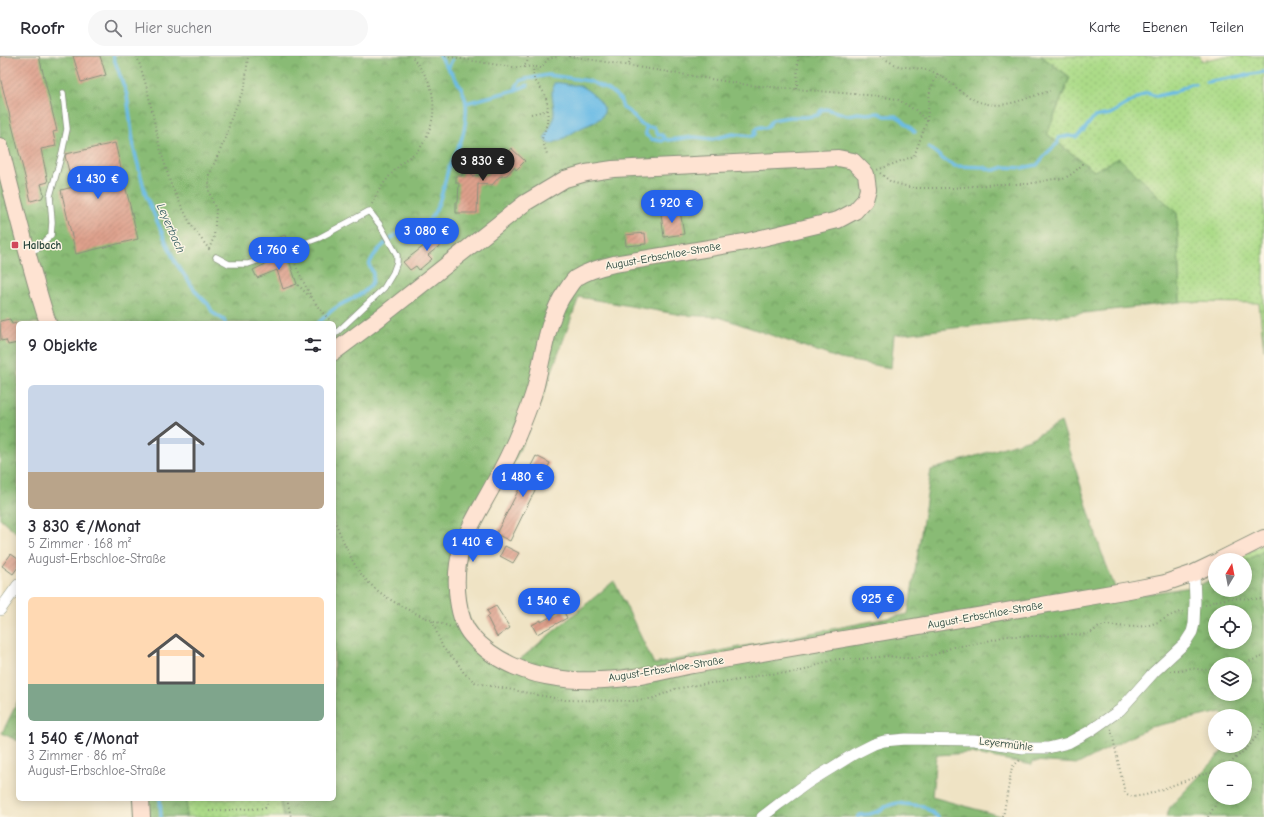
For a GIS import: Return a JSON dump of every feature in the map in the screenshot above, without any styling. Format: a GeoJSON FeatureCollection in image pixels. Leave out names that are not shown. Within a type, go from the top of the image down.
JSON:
{"type":"FeatureCollection","features":[{"type":"Feature","properties":{"kind":"main road"},"geometry":{"type":"LineString","coordinates":[[0,146],[36,287],[47,321]]}},
{"type":"Feature","properties":{"kind":"main road","name":"August-Erbschloe-Straße"},"geometry":{"type":"LineString","coordinates":[[336,350],[525,203],[565,180],[586,173],[613,169],[838,158],[853,161],[866,174],[868,189],[865,200],[855,211],[838,220],[745,242],[614,264],[595,269],[576,279],[565,293],[554,312],[535,388],[519,432],[464,541],[458,565],[457,592],[462,618],[470,634],[498,659],[512,666],[541,676],[576,680],[634,677],[1130,590],[1165,583],[1208,566]]}},
{"type":"Feature","properties":{"kind":"main road"},"geometry":{"type":"LineString","coordinates":[[1234,553],[1264,538]]}},
{"type":"Feature","properties":{"kind":"main road"},"geometry":{"type":"LineString","coordinates":[[141,801],[142,817]]}},
{"type":"Feature","properties":{"kind":"street","name":"Leyermühle"},"geometry":{"type":"LineString","coordinates":[[762,817],[797,790],[854,754],[874,744],[884,741],[906,739],[974,740],[1028,748],[1048,748],[1068,742],[1090,730],[1120,710],[1158,668],[1185,643],[1192,632],[1194,624],[1194,572]]}},
{"type":"Feature","properties":{"kind":"street"},"geometry":{"type":"LineString","coordinates":[[0,610],[16,588]]}},
{"type":"Feature","properties":{"kind":"lane"},"geometry":{"type":"LineString","coordinates":[[27,253],[39,248],[51,235],[52,222],[50,196],[67,129],[63,93]]}},
{"type":"Feature","properties":{"kind":"lane"},"geometry":{"type":"LineString","coordinates":[[216,257],[229,264],[248,264],[319,238],[369,211],[380,225],[397,254],[397,262],[393,273],[384,288],[336,333]]}},
{"type":"Feature","properties":{"kind":"path"},"geometry":{"type":"LineString","coordinates":[[137,56],[148,88],[160,148],[171,185],[191,224],[209,250],[216,257]]}},
{"type":"Feature","properties":{"kind":"path"},"geometry":{"type":"LineString","coordinates":[[209,250],[214,237],[216,210],[209,192],[210,175],[245,86],[248,56]]}},
{"type":"Feature","properties":{"kind":"path"},"geometry":{"type":"LineString","coordinates":[[369,211],[374,197],[390,176],[402,163],[418,150],[427,135],[433,116],[433,98],[429,84],[412,56]]}},
{"type":"Feature","properties":{"kind":"path"},"geometry":{"type":"LineString","coordinates":[[445,56],[516,67],[532,66],[541,68],[548,58],[559,56]]}},
{"type":"Feature","properties":{"kind":"path"},"geometry":{"type":"LineString","coordinates":[[522,66],[526,65],[528,56]]}},
{"type":"Feature","properties":{"kind":"path"},"geometry":{"type":"LineString","coordinates":[[569,56],[748,85],[878,96],[897,99],[915,110],[926,121]]}},
{"type":"Feature","properties":{"kind":"path"},"geometry":{"type":"LineString","coordinates":[[629,65],[631,56]]}},
{"type":"Feature","properties":{"kind":"path"},"geometry":{"type":"LineString","coordinates":[[797,89],[798,56]]}},
{"type":"Feature","properties":{"kind":"path"},"geometry":{"type":"LineString","coordinates":[[880,56],[898,66],[921,69],[938,74],[963,94],[976,101],[994,106],[1007,104],[1050,91]]}},
{"type":"Feature","properties":{"kind":"path"},"geometry":{"type":"LineString","coordinates":[[532,66],[534,79],[545,94],[548,110],[548,122],[542,139],[546,154]]}},
{"type":"Feature","properties":{"kind":"path"},"geometry":{"type":"LineString","coordinates":[[938,74],[930,90],[926,121],[914,156],[876,170],[892,182],[923,188],[1028,184],[1054,179],[1063,179],[1072,174],[1084,163]]}},
{"type":"Feature","properties":{"kind":"path"},"geometry":{"type":"LineString","coordinates":[[531,114],[548,110]]}},
{"type":"Feature","properties":{"kind":"path"},"geometry":{"type":"LineString","coordinates":[[288,250],[312,298],[328,321]]}},
{"type":"Feature","properties":{"kind":"path"},"geometry":{"type":"LineString","coordinates":[[298,285],[312,298]]}},
{"type":"Feature","properties":{"kind":"path"},"geometry":{"type":"LineString","coordinates":[[336,524],[355,566],[368,582],[399,605],[432,621],[456,629],[464,624]]}},
{"type":"Feature","properties":{"kind":"path"},"geometry":{"type":"LineString","coordinates":[[432,621],[443,648],[457,662],[464,673],[476,683],[565,700],[633,701],[654,698],[675,689],[702,684],[740,680],[765,674],[792,673],[836,659],[860,659],[889,656],[913,658],[934,655],[953,647],[976,644],[1006,636],[1082,635],[1092,632],[1104,625],[1150,625],[1215,600],[1231,598],[1264,599]]}},
{"type":"Feature","properties":{"kind":"path"},"geometry":{"type":"LineString","coordinates":[[1252,660],[1264,656]]}},
{"type":"Feature","properties":{"kind":"path"},"geometry":{"type":"LineString","coordinates":[[1158,668],[1164,671],[1181,671],[1191,668],[1208,670]]}},
{"type":"Feature","properties":{"kind":"path"},"geometry":{"type":"LineString","coordinates":[[1110,722],[1125,793],[1132,797],[1146,795],[1208,774]]}},
{"type":"Feature","properties":{"kind":"path"},"geometry":{"type":"LineString","coordinates":[[1232,761],[1249,746],[1257,736],[1264,723]]}},
{"type":"Feature","properties":{"kind":"path"},"geometry":{"type":"LineString","coordinates":[[1003,817],[1012,767],[1028,748]]}},
{"type":"Feature","properties":{"kind":"path"},"geometry":{"type":"LineString","coordinates":[[209,811],[266,808],[268,801]]}},
{"type":"Feature","properties":{"kind":"path"},"geometry":{"type":"LineString","coordinates":[[287,801],[291,817]]}},
{"type":"Feature","properties":{"kind":"path"},"geometry":{"type":"LineString","coordinates":[[1208,817],[1215,805]]}},
{"type":"Feature","properties":{"kind":"green space"},"geometry":{"type":"Polygon","coordinates":[[[0,56],[1041,56],[1070,77],[1047,134],[1094,171],[1119,158],[1177,213],[1180,302],[894,335],[891,368],[840,359],[719,317],[682,315],[579,297],[541,401],[517,455],[480,519],[464,561],[465,602],[469,619],[479,633],[496,650],[518,661],[614,581],[654,664],[908,614],[931,470],[1030,439],[1061,422],[1101,551],[1119,598],[1198,586],[1208,581],[1208,597],[1252,597],[1252,557],[1264,551],[1264,817],[1166,817],[1170,807],[1208,767],[1208,805],[1252,805],[1252,761],[1214,761],[1221,753],[1252,753],[1252,709],[1208,709],[1208,715],[1150,727],[1078,764],[1033,761],[1032,765],[971,753],[936,755],[932,797],[1004,817],[284,817],[280,801],[336,801],[336,321],[16,321],[16,532],[0,518],[0,56]]]}},
{"type":"Feature","properties":{"kind":"green space"},"geometry":{"type":"Polygon","coordinates":[[[1041,56],[1200,56],[1201,61],[1225,56],[1264,56],[1264,350],[1259,303],[1180,302],[1177,213],[1094,171],[1047,134],[1070,77],[1041,56]]]}},
{"type":"Feature","properties":{"kind":"green space"},"geometry":{"type":"Polygon","coordinates":[[[1264,544],[1264,551],[1252,557],[1252,553],[1247,553],[1264,544]]]}},
{"type":"Feature","properties":{"kind":"green space"},"geometry":{"type":"Polygon","coordinates":[[[16,705],[16,740],[2,733],[16,705]]]}},
{"type":"Feature","properties":{"kind":"green space"},"geometry":{"type":"Polygon","coordinates":[[[133,801],[187,801],[186,817],[144,817],[133,801]]]}},
{"type":"Feature","properties":{"kind":"green space"},"geometry":{"type":"Polygon","coordinates":[[[187,801],[280,801],[284,817],[186,817],[187,801]]]}},
{"type":"Feature","properties":{"kind":"water"},"geometry":{"type":"Polygon","coordinates":[[[554,83],[581,86],[599,100],[604,112],[600,118],[594,122],[561,140],[549,144],[544,139],[553,118],[554,111],[552,91],[554,83]]]}},
{"type":"Feature","properties":{"kind":"building"},"geometry":{"type":"Polygon","coordinates":[[[0,56],[39,56],[57,131],[53,132],[56,146],[41,149],[48,182],[41,184],[44,194],[42,198],[31,201],[0,77],[0,56]]]}},
{"type":"Feature","properties":{"kind":"building"},"geometry":{"type":"Polygon","coordinates":[[[73,56],[100,56],[106,75],[81,82],[73,56]]]}},
{"type":"Feature","properties":{"kind":"building"},"geometry":{"type":"Polygon","coordinates":[[[115,143],[138,239],[76,254],[61,190],[73,187],[65,156],[66,154],[115,143]]]}},
{"type":"Feature","properties":{"kind":"building"},"geometry":{"type":"Polygon","coordinates":[[[511,148],[525,161],[516,170],[514,167],[507,175],[499,177],[492,185],[478,184],[477,213],[456,213],[459,183],[456,183],[456,176],[462,176],[463,170],[472,170],[472,176],[486,175],[511,148]]]}},
{"type":"Feature","properties":{"kind":"building"},"geometry":{"type":"Polygon","coordinates":[[[680,211],[684,234],[664,237],[661,214],[680,211]]]}},
{"type":"Feature","properties":{"kind":"building"},"geometry":{"type":"Polygon","coordinates":[[[446,229],[452,236],[428,255],[432,259],[419,270],[416,266],[410,270],[403,262],[446,229]]]}},
{"type":"Feature","properties":{"kind":"building"},"geometry":{"type":"Polygon","coordinates":[[[645,233],[646,244],[626,246],[625,235],[645,233]]]}},
{"type":"Feature","properties":{"kind":"building"},"geometry":{"type":"Polygon","coordinates":[[[285,235],[288,245],[276,249],[273,240],[285,235]]]}},
{"type":"Feature","properties":{"kind":"building"},"geometry":{"type":"Polygon","coordinates":[[[287,254],[297,284],[283,289],[277,270],[257,278],[253,270],[274,260],[273,259],[287,254]]]}},
{"type":"Feature","properties":{"kind":"building"},"geometry":{"type":"Polygon","coordinates":[[[10,319],[12,324],[16,323],[16,343],[8,345],[6,340],[1,341],[0,321],[10,319]]]}},
{"type":"Feature","properties":{"kind":"building"},"geometry":{"type":"Polygon","coordinates":[[[536,456],[550,463],[510,541],[496,534],[536,456]]]}},
{"type":"Feature","properties":{"kind":"building"},"geometry":{"type":"Polygon","coordinates":[[[505,546],[519,553],[513,563],[500,556],[505,546]]]}},
{"type":"Feature","properties":{"kind":"building"},"geometry":{"type":"Polygon","coordinates":[[[11,554],[16,558],[16,570],[13,574],[2,566],[11,554]]]}},
{"type":"Feature","properties":{"kind":"building"},"geometry":{"type":"Polygon","coordinates":[[[496,606],[510,628],[497,637],[487,617],[490,615],[487,611],[496,606]]]}},
{"type":"Feature","properties":{"kind":"building"},"geometry":{"type":"Polygon","coordinates":[[[563,610],[567,618],[537,634],[532,625],[541,620],[541,622],[563,610]]]}},
{"type":"Feature","properties":{"kind":"waterway","name":"Leyerbach"},"geometry":{"type":"LineString","coordinates":[[113,56],[127,95],[134,149],[146,196],[175,262],[197,293],[208,304],[213,313],[224,321]]}},
{"type":"Feature","properties":{"kind":"waterway"},"geometry":{"type":"LineString","coordinates":[[320,321],[334,309],[359,295],[369,287],[372,283],[373,276],[369,265],[371,260],[388,241],[403,231],[426,222],[431,218],[438,206],[448,170],[462,138],[466,109],[465,96],[440,56]]}},
{"type":"Feature","properties":{"kind":"waterway"},"geometry":{"type":"LineString","coordinates":[[448,68],[452,60]]}},
{"type":"Feature","properties":{"kind":"waterway"},"geometry":{"type":"LineString","coordinates":[[1206,82],[1264,72]]}},
{"type":"Feature","properties":{"kind":"waterway"},"geometry":{"type":"LineString","coordinates":[[466,103],[515,90],[520,81],[548,75],[589,81],[609,90],[620,99],[623,108],[632,114],[641,124],[648,127],[654,127],[658,135],[662,135],[665,139],[669,140],[694,137],[712,139],[733,134],[752,136],[758,128],[768,127],[772,120],[818,115],[823,109],[847,115],[858,113],[879,113],[885,116],[896,116],[915,132]]}},
{"type":"Feature","properties":{"kind":"waterway"},"geometry":{"type":"LineString","coordinates":[[929,147],[944,160],[955,166],[984,167],[995,170],[1005,167],[1022,168],[1037,165],[1058,143],[1058,138],[1068,136],[1076,137],[1094,117],[1110,114],[1147,93],[1156,96],[1175,92],[1190,84],[1195,84]]}},
{"type":"Feature","properties":{"kind":"waterway"},"geometry":{"type":"LineString","coordinates":[[515,90],[528,85]]}},
{"type":"Feature","properties":{"kind":"waterway"},"geometry":{"type":"LineString","coordinates":[[646,128],[646,135],[651,139],[662,141],[665,139]]}},
{"type":"Feature","properties":{"kind":"waterway","name":"Leyerbach"},"geometry":{"type":"LineString","coordinates":[[160,801],[161,817]]}},
{"type":"Feature","properties":{"kind":"waterway"},"geometry":{"type":"LineString","coordinates":[[858,817],[860,815],[879,811],[887,806],[897,803],[923,806],[938,817]]}},
{"type":"Feature","properties":{"kind":"place","name":"Halbach"},"geometry":{"type":"Point","coordinates":[15,245]}}]}
